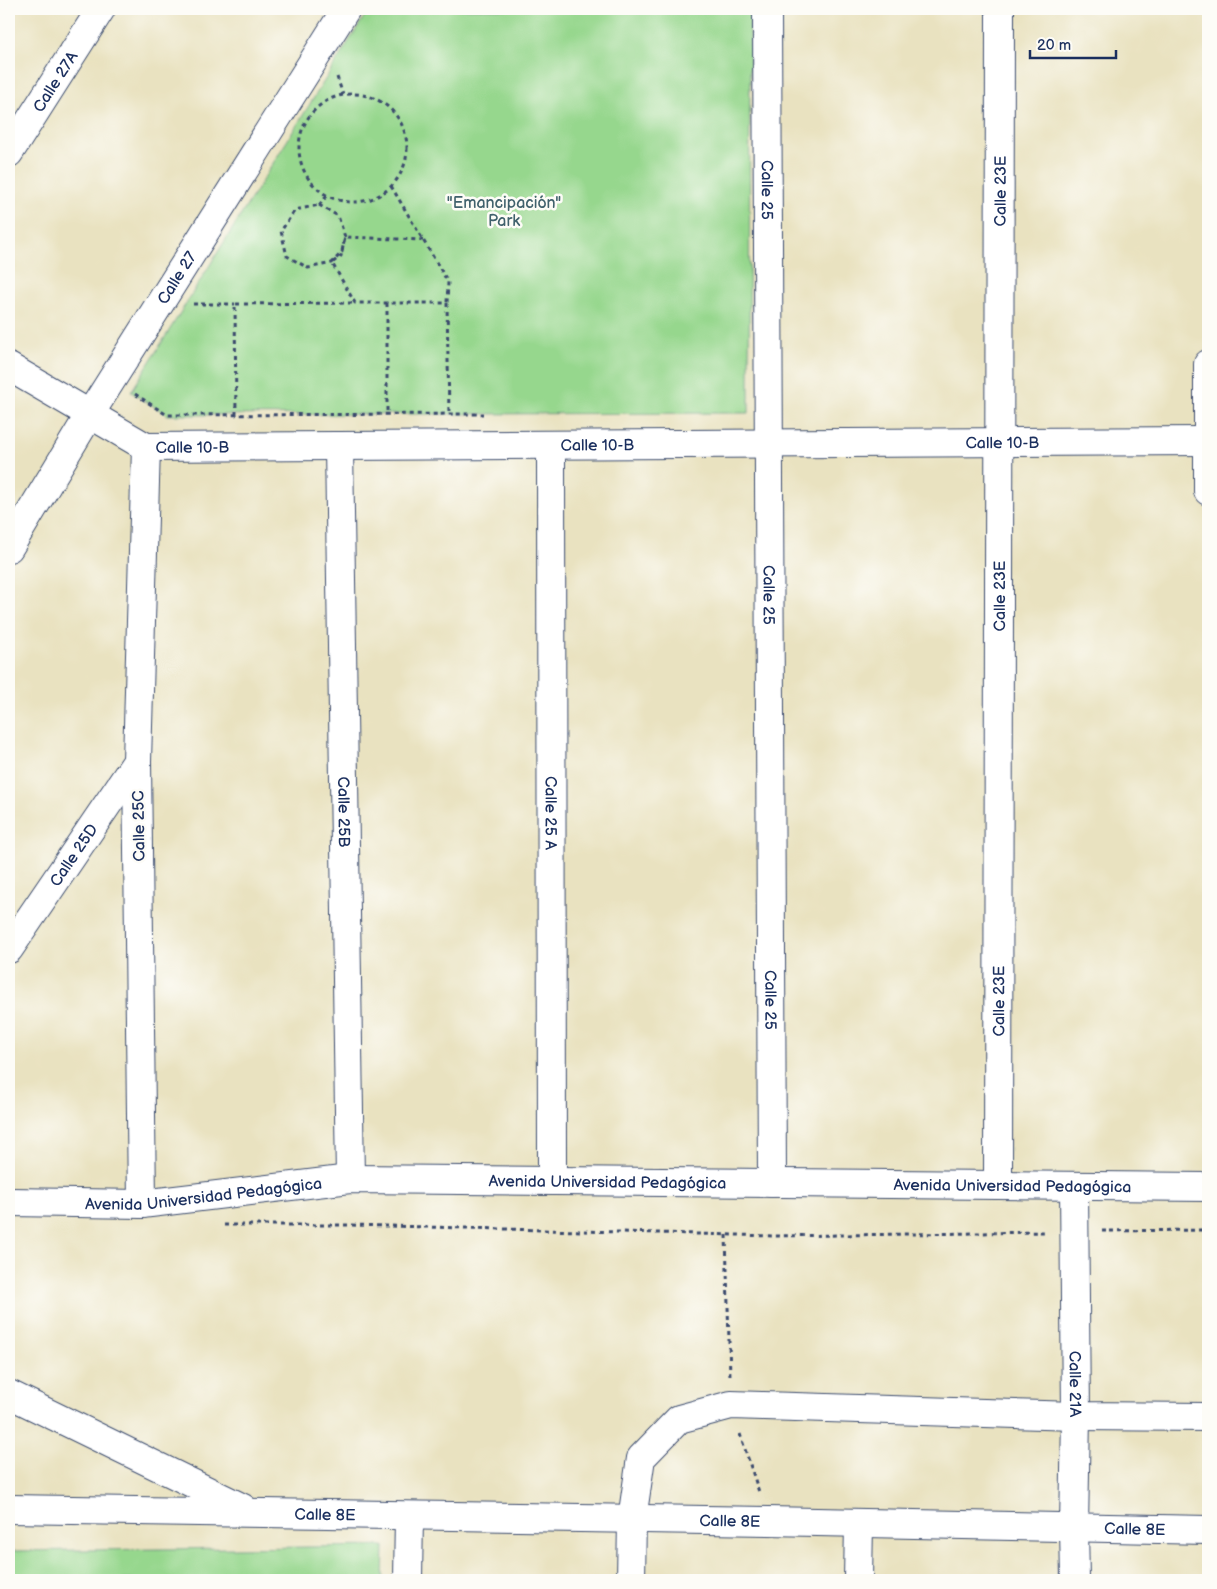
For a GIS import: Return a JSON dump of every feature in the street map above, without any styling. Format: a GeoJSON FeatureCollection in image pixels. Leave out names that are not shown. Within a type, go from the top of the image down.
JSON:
{"type":"FeatureCollection","features":[{"type":"Feature","properties":{"kind":"street","name":"Calle 27A"},"geometry":{"type":"LineString","coordinates":[[9,153],[101,9]]}},
{"type":"Feature","properties":{"kind":"street","name":"Calle 27"},"geometry":{"type":"LineString","coordinates":[[9,548],[90,414],[346,9]]}},
{"type":"Feature","properties":{"kind":"street","name":"Calle 25"},"geometry":{"type":"LineString","coordinates":[[767,9],[772,1183]]}},
{"type":"Feature","properties":{"kind":"street","name":"Calle 23E"},"geometry":{"type":"LineString","coordinates":[[998,1185],[1000,9]]}},
{"type":"Feature","properties":{"kind":"street"},"geometry":{"type":"LineString","coordinates":[[1208,364],[1208,491]]}},
{"type":"Feature","properties":{"kind":"street","name":"Calle 10-B"},"geometry":{"type":"LineString","coordinates":[[9,367],[146,447],[1208,441]]}},
{"type":"Feature","properties":{"kind":"street","name":"Calle 25 A"},"geometry":{"type":"LineString","coordinates":[[551,445],[552,1181]]}},
{"type":"Feature","properties":{"kind":"street","name":"Calle 25B"},"geometry":{"type":"LineString","coordinates":[[339,446],[350,1179]]}},
{"type":"Feature","properties":{"kind":"street","name":"Calle 25C"},"geometry":{"type":"LineString","coordinates":[[142,1204],[137,761],[146,447]]}},
{"type":"Feature","properties":{"kind":"street","name":"Calle 25D"},"geometry":{"type":"LineString","coordinates":[[9,949],[137,761]]}},
{"type":"Feature","properties":{"kind":"street","name":"Avenida Universidad Pedagógica"},"geometry":{"type":"LineString","coordinates":[[9,1202],[142,1204],[350,1179],[1208,1187]]}},
{"type":"Feature","properties":{"kind":"street","name":"Calle 21A"},"geometry":{"type":"LineString","coordinates":[[1074,1186],[1075,1580]]}},
{"type":"Feature","properties":{"kind":"street","name":"Calle 8E"},"geometry":{"type":"LineString","coordinates":[[9,1394],[252,1512]]}},
{"type":"Feature","properties":{"kind":"street"},"geometry":{"type":"LineString","coordinates":[[631,1580],[632,1519],[641,1458],[679,1419],[731,1405],[1076,1416],[1208,1418]]}},
{"type":"Feature","properties":{"kind":"street","name":"Calle 8E"},"geometry":{"type":"LineString","coordinates":[[9,1510],[252,1512],[1208,1530]]}},
{"type":"Feature","properties":{"kind":"street"},"geometry":{"type":"LineString","coordinates":[[408,1580],[409,1516]]}},
{"type":"Feature","properties":{"kind":"street"},"geometry":{"type":"LineString","coordinates":[[858,1580],[859,1524]]}},
{"type":"Feature","properties":{"kind":"path"},"geometry":{"type":"LineString","coordinates":[[336,73],[343,95]]}},
{"type":"Feature","properties":{"kind":"path"},"geometry":{"type":"LineString","coordinates":[[355,94],[376,100],[386,106],[400,123],[405,134],[406,156],[403,167],[391,186],[374,198],[353,202],[340,201],[327,196],[306,175],[301,161],[299,147],[302,132],[308,119],[317,108],[329,100],[343,95],[355,94]]}},
{"type":"Feature","properties":{"kind":"path"},"geometry":{"type":"LineString","coordinates":[[391,186],[448,282],[449,414]]}},
{"type":"Feature","properties":{"kind":"path"},"geometry":{"type":"LineString","coordinates":[[319,205],[338,216],[345,237],[341,256],[332,263],[308,268],[286,256],[281,231],[295,210],[319,205],[327,196]]}},
{"type":"Feature","properties":{"kind":"path"},"geometry":{"type":"LineString","coordinates":[[345,237],[423,240]]}},
{"type":"Feature","properties":{"kind":"path"},"geometry":{"type":"LineString","coordinates":[[332,263],[355,302]]}},
{"type":"Feature","properties":{"kind":"path"},"geometry":{"type":"LineString","coordinates":[[386,303],[387,414]]}},
{"type":"Feature","properties":{"kind":"path"},"geometry":{"type":"LineString","coordinates":[[185,304],[447,303]]}},
{"type":"Feature","properties":{"kind":"path"},"geometry":{"type":"LineString","coordinates":[[235,304],[236,415]]}},
{"type":"Feature","properties":{"kind":"path"},"geometry":{"type":"LineString","coordinates":[[131,392],[168,415],[488,414]]}},
{"type":"Feature","properties":{"kind":"path"},"geometry":{"type":"LineString","coordinates":[[220,1225],[350,1225],[774,1236],[1208,1230]]}},
{"type":"Feature","properties":{"kind":"path"},"geometry":{"type":"LineString","coordinates":[[726,1235],[731,1405],[768,1521]]}},
{"type":"Feature","properties":{"kind":"green space","name":"\"Emancipación\" Park"},"geometry":{"type":"Polygon","coordinates":[[[369,9],[750,9],[749,413],[168,415],[131,392],[369,9]]]}},
{"type":"Feature","properties":{"kind":"green space"},"geometry":{"type":"Polygon","coordinates":[[[384,1546],[383,1580],[9,1580],[9,1551],[384,1546]]]}}]}
